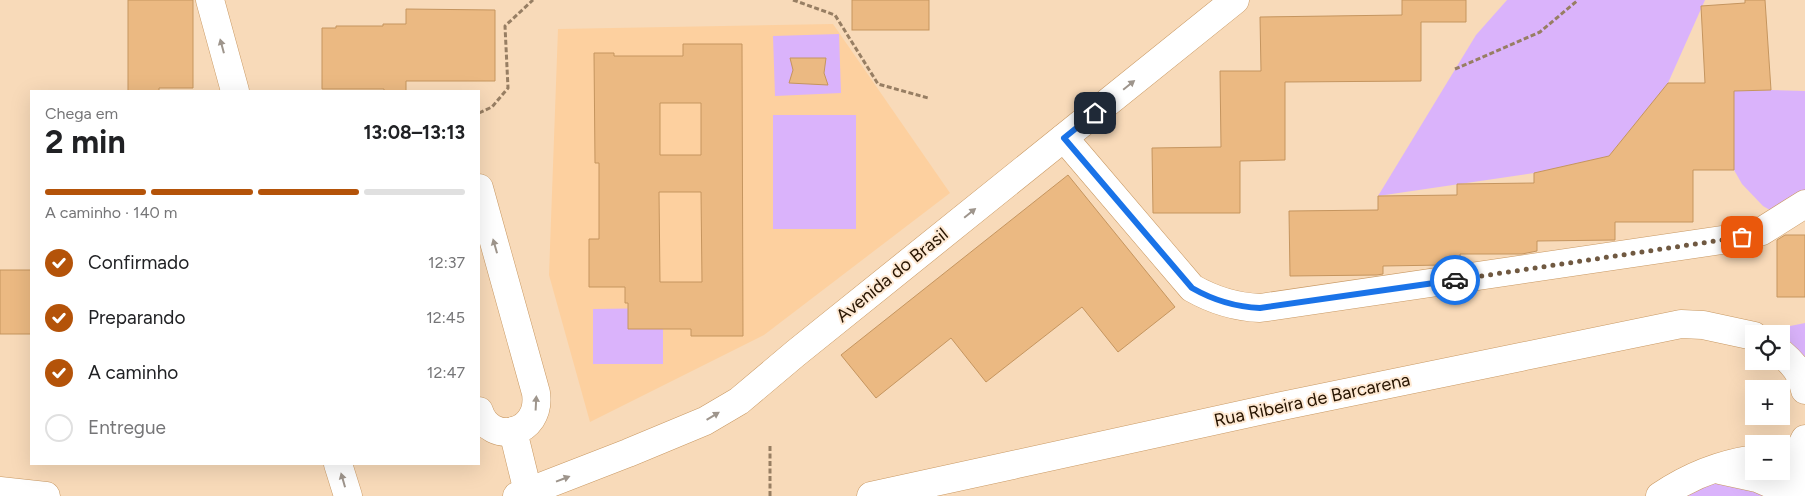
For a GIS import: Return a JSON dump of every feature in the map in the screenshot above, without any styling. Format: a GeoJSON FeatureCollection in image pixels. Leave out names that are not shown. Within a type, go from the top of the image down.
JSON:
{"type":"FeatureCollection","features":[{"type":"Feature","properties":{"kind":"street"},"geometry":{"type":"LineString","coordinates":[[210,0],[235,90]]}},
{"type":"Feature","properties":{"kind":"street","name":"Avenida do Brasil"},"geometry":{"type":"LineString","coordinates":[[523,494],[704,421],[739,401],[1235,0]]}},
{"type":"Feature","properties":{"kind":"street"},"geometry":{"type":"LineString","coordinates":[[1064,138],[1192,288],[1206,296],[1245,308],[1260,308],[1742,237],[1762,231],[1805,204]]}},
{"type":"Feature","properties":{"kind":"street"},"geometry":{"type":"LineString","coordinates":[[480,192],[538,402],[533,416],[523,427],[514,431],[503,431],[494,428],[485,422],[480,413]]}},
{"type":"Feature","properties":{"kind":"street","name":"Rua Ribeira de Barcarena"},"geometry":{"type":"LineString","coordinates":[[871,496],[1282,406],[1682,324],[1704,324],[1745,334]]}},
{"type":"Feature","properties":{"kind":"street"},"geometry":{"type":"LineString","coordinates":[[514,431],[523,494]]}},
{"type":"Feature","properties":{"kind":"street"},"geometry":{"type":"LineString","coordinates":[[1796,446],[1796,474],[1798,487],[1803,496]]}},
{"type":"Feature","properties":{"kind":"street"},"geometry":{"type":"LineString","coordinates":[[1660,496],[1686,479],[1745,461]]}},
{"type":"Feature","properties":{"kind":"street"},"geometry":{"type":"LineString","coordinates":[[338,465],[348,496]]}},
{"type":"Feature","properties":{"kind":"street"},"geometry":{"type":"LineString","coordinates":[[1711,470],[1724,470],[1757,478],[1799,496]]}},
{"type":"Feature","properties":{"kind":"street"},"geometry":{"type":"LineString","coordinates":[[0,491],[46,496]]}},
{"type":"Feature","properties":{"kind":"path"},"geometry":{"type":"LineString","coordinates":[[480,113],[492,107],[508,88],[506,26],[533,0]]}},
{"type":"Feature","properties":{"kind":"path"},"geometry":{"type":"LineString","coordinates":[[792,0],[835,15],[878,84],[928,98]]}},
{"type":"Feature","properties":{"kind":"path"},"geometry":{"type":"LineString","coordinates":[[1455,69],[1540,32],[1578,0]]}},
{"type":"Feature","properties":{"kind":"path"},"geometry":{"type":"LineString","coordinates":[[770,446],[770,496]]}},
{"type":"Feature","properties":{"kind":"shaded area"},"geometry":{"type":"Polygon","coordinates":[[[1507,0],[1705,0],[1668,83],[1609,156],[1534,173],[1378,196],[1476,35],[1507,0]]]}},
{"type":"Feature","properties":{"kind":"shaded area"},"geometry":{"type":"Polygon","coordinates":[[[833,24],[950,193],[764,335],[590,422],[549,275],[558,29],[833,24]]]}},
{"type":"Feature","properties":{"kind":"shaded area"},"geometry":{"type":"Polygon","coordinates":[[[839,34],[841,93],[775,96],[773,36],[839,34]]]}},
{"type":"Feature","properties":{"kind":"shaded area"},"geometry":{"type":"Polygon","coordinates":[[[1734,91],[1805,91],[1805,193],[1775,213],[1763,206],[1742,184],[1734,170],[1734,91]]]}},
{"type":"Feature","properties":{"kind":"shaded area"},"geometry":{"type":"Polygon","coordinates":[[[773,115],[856,115],[856,229],[773,229],[773,115]]]}},
{"type":"Feature","properties":{"kind":"shaded area"},"geometry":{"type":"Polygon","coordinates":[[[663,308],[663,364],[593,364],[593,309],[663,308]]]}},
{"type":"Feature","properties":{"kind":"shaded area"},"geometry":{"type":"Polygon","coordinates":[[[1805,323],[1805,380],[1790,368],[1790,326],[1805,323]]]}},
{"type":"Feature","properties":{"kind":"shaded area"},"geometry":{"type":"Polygon","coordinates":[[[1707,479],[1771,496],[1677,496],[1707,479]]]}},
{"type":"Feature","properties":{"kind":"building"},"geometry":{"type":"Polygon","coordinates":[[[128,0],[193,0],[193,88],[128,90],[128,0]]]}},
{"type":"Feature","properties":{"kind":"building"},"geometry":{"type":"Polygon","coordinates":[[[852,0],[929,0],[929,30],[852,30],[852,0]]]}},
{"type":"Feature","properties":{"kind":"building"},"geometry":{"type":"Polygon","coordinates":[[[1402,0],[1466,0],[1466,22],[1421,22],[1421,81],[1285,82],[1285,160],[1240,161],[1240,213],[1153,213],[1152,148],[1221,147],[1220,71],[1261,71],[1260,17],[1402,15],[1402,0]]]}},
{"type":"Feature","properties":{"kind":"building"},"geometry":{"type":"Polygon","coordinates":[[[1745,0],[1765,0],[1771,90],[1734,91],[1734,170],[1693,170],[1693,222],[1615,222],[1615,240],[1537,241],[1537,251],[1522,254],[1460,254],[1461,263],[1383,266],[1383,274],[1377,275],[1290,276],[1289,211],[1378,210],[1378,196],[1457,195],[1457,184],[1534,183],[1534,173],[1609,156],[1668,83],[1705,83],[1701,6],[1745,3],[1745,0]]]}},
{"type":"Feature","properties":{"kind":"building"},"geometry":{"type":"Polygon","coordinates":[[[406,9],[495,10],[495,81],[406,81],[406,90],[322,89],[322,28],[406,24],[406,9]]]}},
{"type":"Feature","properties":{"kind":"building"},"geometry":{"type":"Polygon","coordinates":[[[683,44],[742,44],[743,336],[691,336],[691,329],[628,329],[628,303],[625,303],[625,287],[589,287],[589,239],[599,239],[599,163],[595,163],[594,53],[614,53],[614,56],[683,56],[683,44]],[[660,103],[660,155],[701,155],[701,103],[660,103]],[[659,192],[660,282],[702,282],[701,192],[659,192]]]}},
{"type":"Feature","properties":{"kind":"building"},"geometry":{"type":"Polygon","coordinates":[[[790,58],[826,58],[824,73],[828,85],[789,83],[793,70],[790,58]]]}},
{"type":"Feature","properties":{"kind":"building"},"geometry":{"type":"Polygon","coordinates":[[[1068,175],[1175,307],[1118,352],[1082,307],[986,382],[951,338],[876,398],[841,355],[1068,175]]]}},
{"type":"Feature","properties":{"kind":"building"},"geometry":{"type":"Polygon","coordinates":[[[1785,235],[1805,235],[1805,297],[1777,297],[1777,240],[1785,235]]]}},
{"type":"Feature","properties":{"kind":"building"},"geometry":{"type":"Polygon","coordinates":[[[0,270],[30,270],[30,334],[0,334],[0,270]]]}},
{"type":"Feature","properties":{"kind":"way so far"},"geometry":{"type":"LineString","coordinates":[[1455,280],[1742,237]]}},
{"type":"Feature","properties":{"kind":"route"},"geometry":{"type":"LineString","coordinates":[[1095,113],[1064,138],[1192,288],[1206,296],[1245,308],[1260,308],[1455,280]]}}]}
